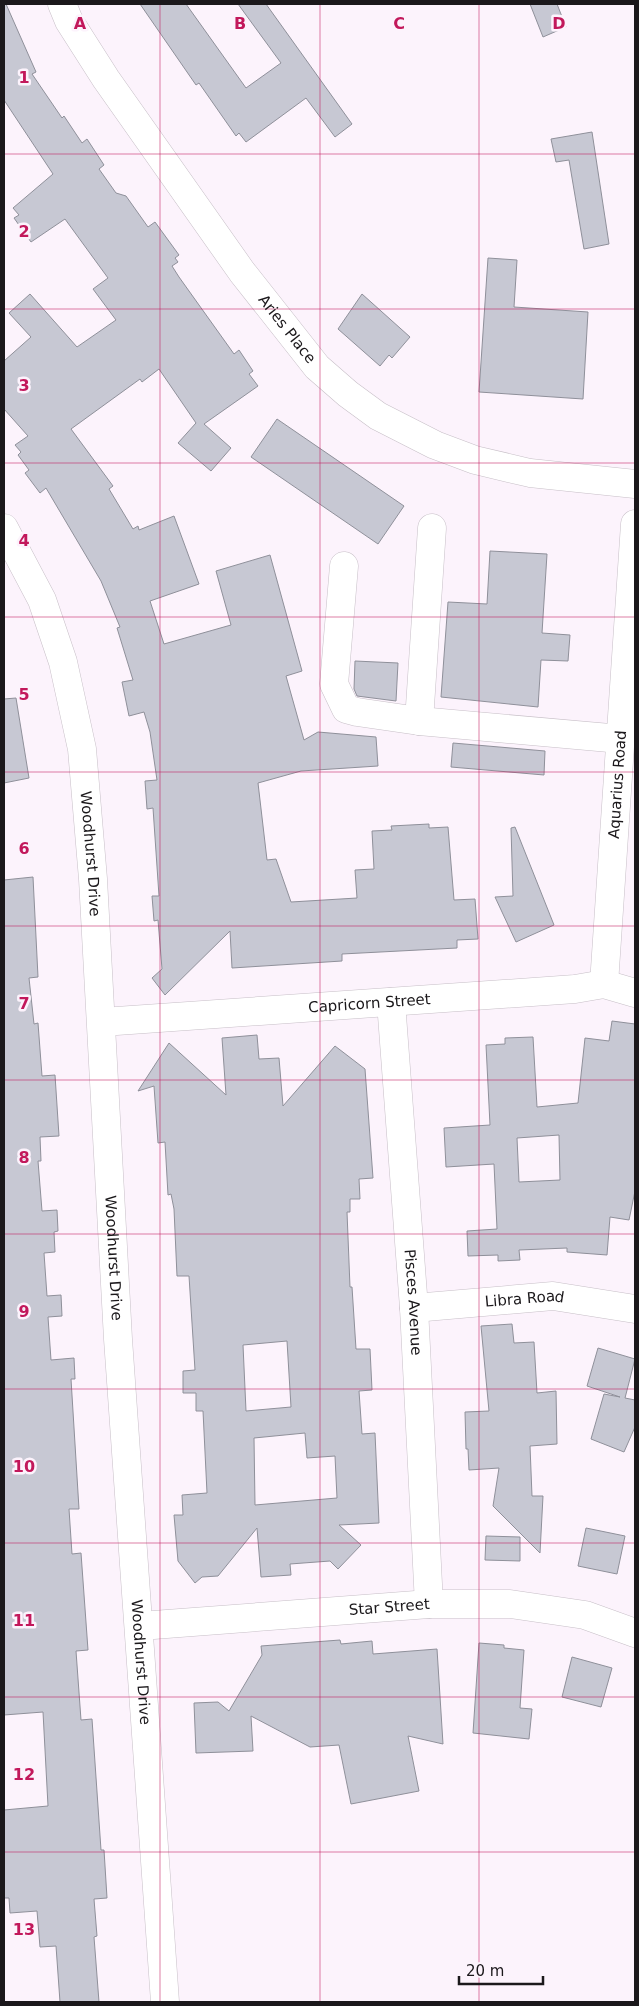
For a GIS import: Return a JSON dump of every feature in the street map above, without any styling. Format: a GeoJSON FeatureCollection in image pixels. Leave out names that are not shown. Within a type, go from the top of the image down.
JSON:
{"type":"FeatureCollection","features":[{"type":"Feature","properties":{"kind":"street","name":"Aries Place"},"geometry":{"type":"LineString","coordinates":[[62,4],[69,21],[106,79],[242,272],[317,367],[348,394],[386,420],[435,445],[475,460],[530,473],[635,484]]}},
{"type":"Feature","properties":{"kind":"street","name":"Aquarius Road"},"geometry":{"type":"LineString","coordinates":[[604,984],[635,524]]}},
{"type":"Feature","properties":{"kind":"street","name":"Woodhurst Drive"},"geometry":{"type":"LineString","coordinates":[[4,528],[42,600],[63,662],[82,749],[94,879],[118,1339],[140,1626],[165,2002]]}},
{"type":"Feature","properties":{"kind":"street"},"geometry":{"type":"LineString","coordinates":[[419,721],[432,528]]}},
{"type":"Feature","properties":{"kind":"street"},"geometry":{"type":"LineString","coordinates":[[344,566],[334,684],[346,709],[419,721],[621,739]]}},
{"type":"Feature","properties":{"kind":"street","name":"Capricorn Street"},"geometry":{"type":"LineString","coordinates":[[102,1022],[575,989],[604,984],[635,993]]}},
{"type":"Feature","properties":{"kind":"street","name":"Pisces Avenue"},"geometry":{"type":"LineString","coordinates":[[391,1002],[414,1308],[429,1604]]}},
{"type":"Feature","properties":{"kind":"street","name":"Libra Road"},"geometry":{"type":"LineString","coordinates":[[414,1308],[553,1296],[635,1310]]}},
{"type":"Feature","properties":{"kind":"street","name":"Star Street"},"geometry":{"type":"LineString","coordinates":[[140,1626],[429,1604],[510,1604],[585,1615],[635,1633]]}},
{"type":"Feature","properties":{"kind":"building"},"geometry":{"type":"Polygon","coordinates":[[[4,4],[6,4],[36,72],[32,74],[62,118],[64,116],[82,143],[87,139],[104,165],[99,169],[116,193],[126,196],[148,227],[155,222],[179,255],[175,258],[178,262],[172,266],[234,354],[239,350],[253,371],[249,374],[258,386],[204,424],[231,448],[211,471],[178,443],[196,423],[159,369],[142,382],[140,379],[71,429],[113,486],[109,489],[133,529],[138,526],[139,530],[174,516],[199,584],[150,601],[164,644],[231,625],[216,571],[270,555],[302,671],[286,676],[304,740],[318,732],[376,737],[378,766],[301,771],[258,783],[267,860],[276,859],[291,902],[357,898],[355,870],[374,869],[372,831],[392,830],[391,826],[429,824],[429,828],[448,827],[454,900],[475,899],[478,939],[457,940],[457,948],[342,954],[342,961],[232,968],[230,931],[165,995],[152,978],[162,969],[158,920],[154,921],[152,896],[159,896],[153,808],[147,809],[145,781],[157,780],[150,732],[144,712],[129,716],[122,682],[133,680],[117,628],[120,627],[101,581],[46,488],[40,493],[25,473],[29,470],[18,455],[21,452],[15,445],[28,436],[4,409],[4,361],[31,337],[9,313],[30,294],[77,347],[116,320],[93,289],[108,278],[65,219],[31,242],[14,218],[19,215],[13,208],[53,174],[4,100],[4,4]]]}},
{"type":"Feature","properties":{"kind":"building"},"geometry":{"type":"Polygon","coordinates":[[[140,4],[186,4],[246,88],[281,63],[238,4],[266,4],[352,124],[335,137],[306,98],[246,142],[239,133],[236,136],[199,83],[196,85],[140,4]]]}},
{"type":"Feature","properties":{"kind":"building"},"geometry":{"type":"Polygon","coordinates":[[[530,4],[557,4],[566,27],[543,37],[530,4]]]}},
{"type":"Feature","properties":{"kind":"building"},"geometry":{"type":"Polygon","coordinates":[[[592,132],[609,244],[584,249],[569,160],[556,162],[551,139],[592,132]]]}},
{"type":"Feature","properties":{"kind":"building"},"geometry":{"type":"Polygon","coordinates":[[[488,258],[517,260],[514,307],[588,312],[583,399],[479,392],[488,258]]]}},
{"type":"Feature","properties":{"kind":"building"},"geometry":{"type":"Polygon","coordinates":[[[362,294],[410,337],[392,358],[389,355],[380,366],[338,329],[362,294]]]}},
{"type":"Feature","properties":{"kind":"building"},"geometry":{"type":"Polygon","coordinates":[[[277,419],[404,506],[378,544],[251,457],[277,419]]]}},
{"type":"Feature","properties":{"kind":"building"},"geometry":{"type":"Polygon","coordinates":[[[490,551],[547,554],[542,633],[570,635],[568,661],[541,660],[538,707],[441,697],[448,602],[487,604],[490,551]]]}},
{"type":"Feature","properties":{"kind":"building"},"geometry":{"type":"Polygon","coordinates":[[[355,661],[398,663],[396,701],[357,696],[354,689],[355,661]]]}},
{"type":"Feature","properties":{"kind":"building"},"geometry":{"type":"Polygon","coordinates":[[[16,698],[29,778],[4,783],[4,699],[16,698]]]}},
{"type":"Feature","properties":{"kind":"building"},"geometry":{"type":"Polygon","coordinates":[[[453,743],[545,751],[544,775],[451,767],[453,743]]]}},
{"type":"Feature","properties":{"kind":"building"},"geometry":{"type":"Polygon","coordinates":[[[515,827],[554,925],[516,942],[495,897],[513,896],[511,828],[515,827]]]}},
{"type":"Feature","properties":{"kind":"building"},"geometry":{"type":"Polygon","coordinates":[[[33,877],[38,977],[29,978],[34,1024],[38,1023],[42,1076],[55,1075],[59,1136],[40,1137],[41,1161],[38,1161],[42,1211],[57,1210],[58,1231],[54,1232],[55,1252],[44,1253],[47,1296],[61,1295],[62,1316],[48,1317],[51,1360],[74,1358],[75,1379],[71,1379],[79,1509],[69,1509],[72,1554],[81,1553],[88,1650],[76,1651],[81,1720],[92,1719],[101,1850],[104,1850],[107,1898],[94,1899],[97,1936],[94,1937],[99,2002],[60,2002],[56,1946],[40,1947],[37,1911],[10,1913],[9,1898],[4,1898],[4,1810],[48,1806],[43,1712],[4,1715],[4,880],[33,877]]]}},
{"type":"Feature","properties":{"kind":"building"},"geometry":{"type":"Polygon","coordinates":[[[612,1021],[635,1024],[635,1191],[629,1220],[610,1217],[607,1255],[567,1252],[567,1248],[519,1250],[520,1260],[498,1261],[498,1255],[468,1256],[467,1231],[497,1229],[494,1164],[446,1167],[444,1128],[490,1125],[486,1045],[505,1044],[505,1038],[533,1037],[537,1107],[578,1103],[585,1038],[609,1041],[612,1021]],[[559,1135],[517,1138],[519,1182],[560,1180],[559,1135]]]}},
{"type":"Feature","properties":{"kind":"building"},"geometry":{"type":"Polygon","coordinates":[[[257,1035],[259,1059],[279,1058],[283,1106],[335,1046],[365,1069],[373,1178],[359,1179],[360,1199],[350,1199],[350,1212],[347,1212],[350,1287],[352,1287],[356,1349],[370,1349],[372,1390],[359,1391],[362,1434],[375,1433],[379,1523],[339,1525],[361,1545],[338,1569],[330,1561],[290,1564],[291,1575],[261,1577],[257,1528],[218,1576],[202,1577],[195,1583],[178,1561],[174,1515],[183,1515],[182,1495],[207,1493],[203,1411],[196,1411],[196,1393],[183,1393],[183,1371],[195,1370],[189,1276],[177,1276],[174,1209],[171,1194],[168,1195],[165,1142],[158,1143],[154,1086],[138,1091],[169,1043],[226,1095],[222,1038],[257,1035]],[[287,1341],[243,1345],[246,1411],[291,1407],[287,1341]],[[305,1433],[254,1438],[255,1505],[337,1498],[335,1456],[307,1458],[305,1433]]]}},
{"type":"Feature","properties":{"kind":"building"},"geometry":{"type":"Polygon","coordinates":[[[512,1324],[514,1343],[534,1342],[537,1393],[556,1391],[557,1444],[530,1446],[532,1496],[543,1496],[540,1553],[493,1506],[499,1468],[469,1470],[468,1449],[466,1449],[465,1412],[489,1411],[481,1326],[512,1324]]]}},
{"type":"Feature","properties":{"kind":"building"},"geometry":{"type":"Polygon","coordinates":[[[598,1348],[635,1359],[625,1398],[635,1400],[635,1427],[624,1452],[591,1439],[604,1394],[620,1397],[587,1386],[598,1348]]]}},
{"type":"Feature","properties":{"kind":"building"},"geometry":{"type":"Polygon","coordinates":[[[586,1528],[625,1536],[617,1574],[578,1566],[586,1528]]]}},
{"type":"Feature","properties":{"kind":"building"},"geometry":{"type":"Polygon","coordinates":[[[486,1536],[520,1537],[520,1561],[485,1560],[486,1536]]]}},
{"type":"Feature","properties":{"kind":"building"},"geometry":{"type":"Polygon","coordinates":[[[340,1640],[341,1644],[372,1641],[373,1654],[437,1649],[443,1744],[408,1736],[419,1791],[351,1804],[339,1745],[310,1747],[251,1716],[253,1751],[196,1753],[194,1703],[218,1702],[229,1711],[262,1655],[261,1646],[340,1640]]]}},
{"type":"Feature","properties":{"kind":"building"},"geometry":{"type":"Polygon","coordinates":[[[479,1643],[504,1645],[504,1648],[524,1650],[520,1708],[532,1709],[529,1739],[473,1733],[479,1643]]]}},
{"type":"Feature","properties":{"kind":"building"},"geometry":{"type":"Polygon","coordinates":[[[572,1657],[612,1668],[601,1707],[562,1697],[572,1657]]]}}]}
